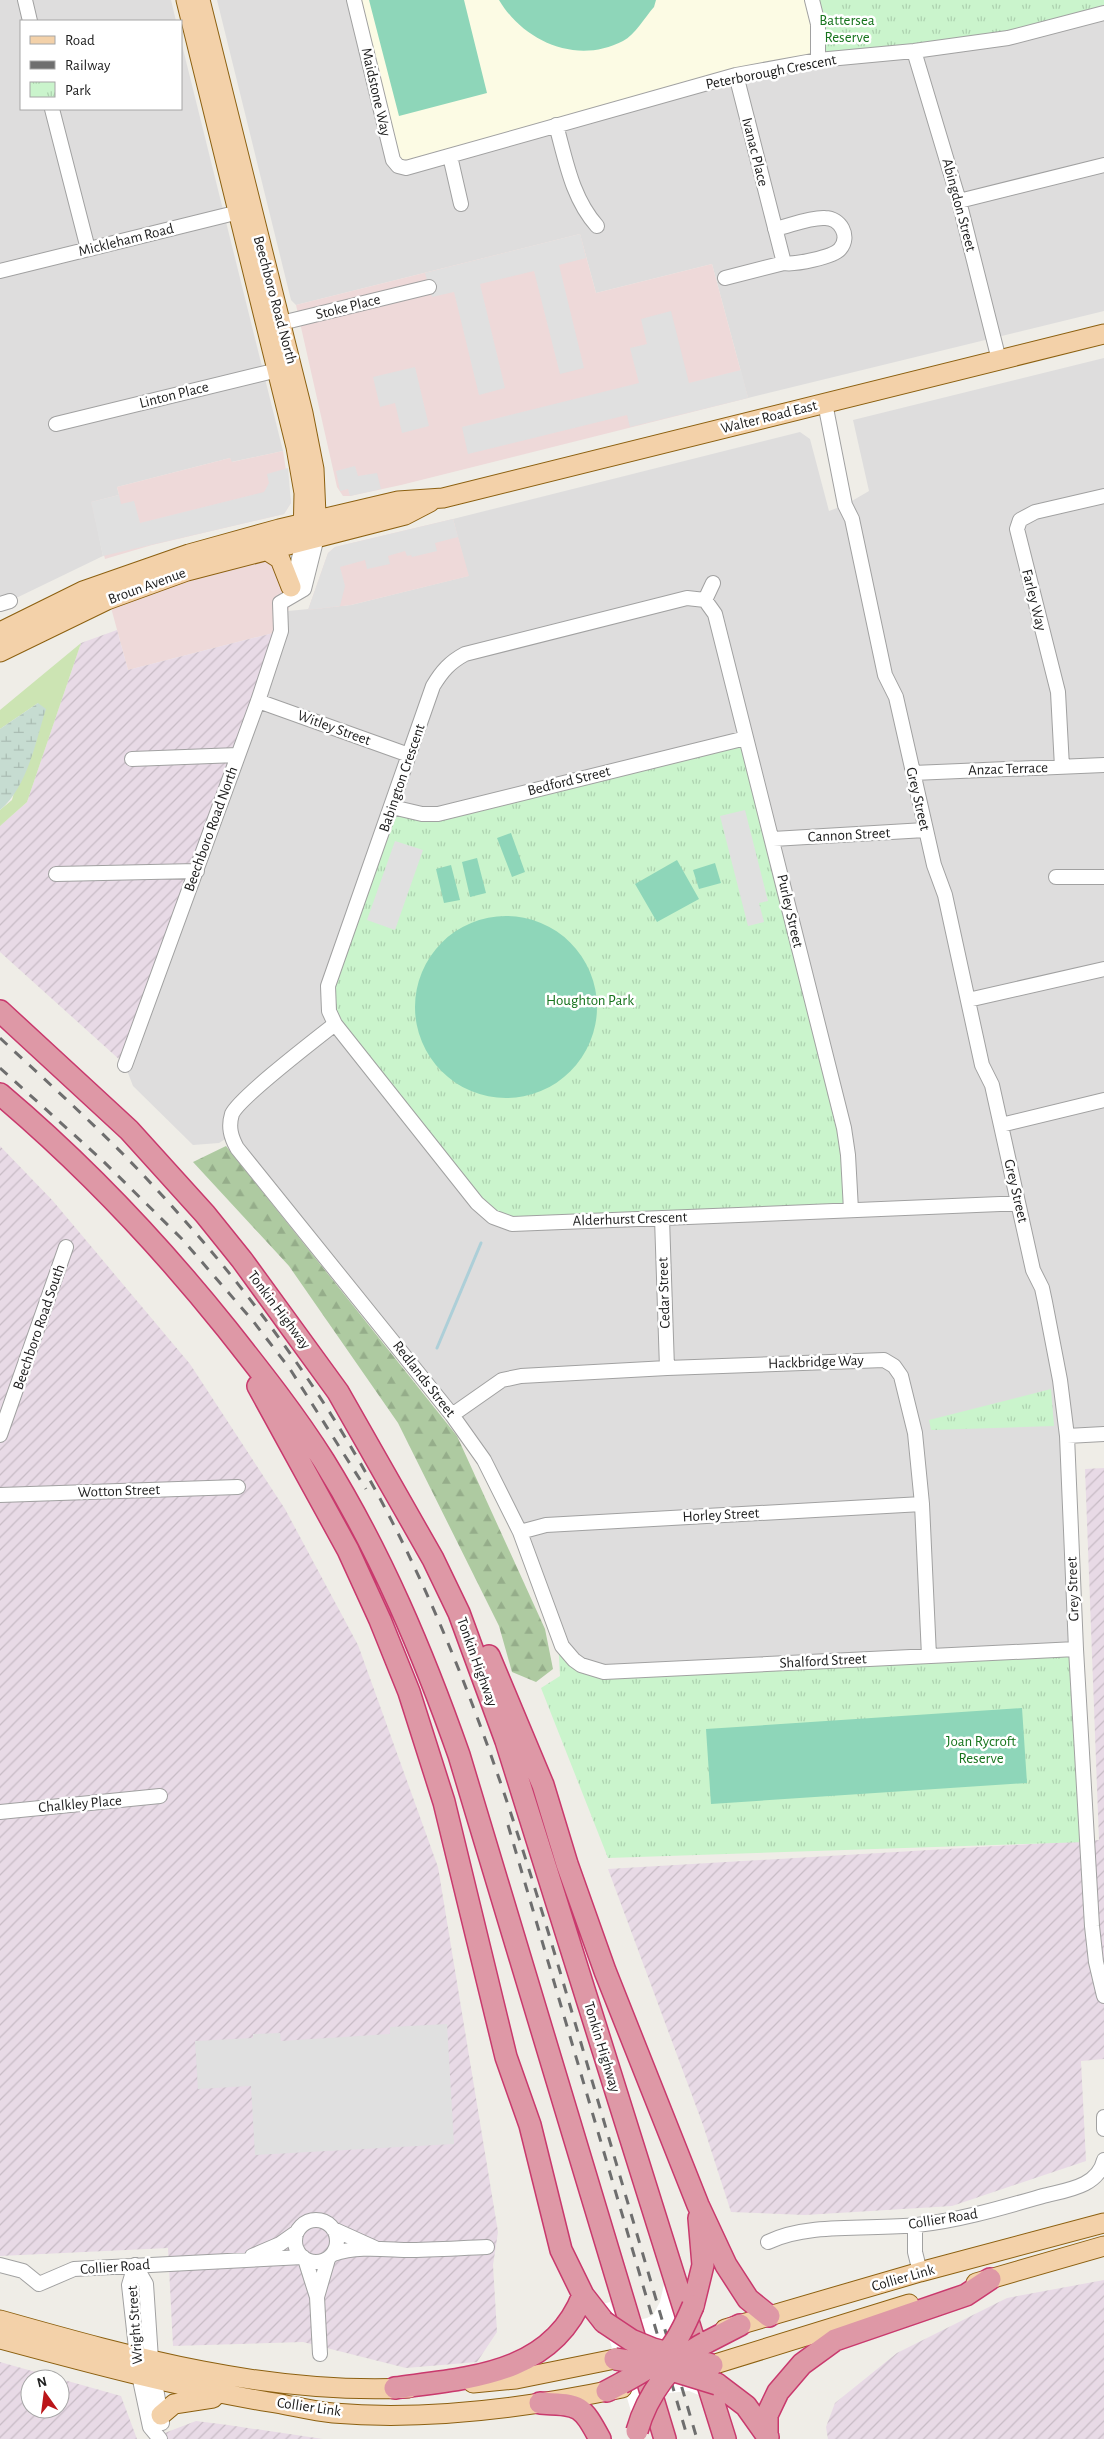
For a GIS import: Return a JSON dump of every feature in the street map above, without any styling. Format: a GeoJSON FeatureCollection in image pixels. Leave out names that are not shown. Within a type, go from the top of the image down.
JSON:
{"type":"FeatureCollection","features":[{"type":"Feature","properties":{"kind":"highway","name":"Tonkin Highway"},"geometry":{"type":"LineString","coordinates":[[0,1011],[129,1130],[174,1178],[242,1260],[338,1392],[367,1438],[433,1559],[459,1613],[506,1741],[725,2439]]}},
{"type":"Feature","properties":{"kind":"highway"},"geometry":{"type":"LineString","coordinates":[[0,1094],[47,1133],[124,1209],[195,1290],[263,1373],[324,1462],[376,1556],[425,1662],[459,1755],[665,2439]]}},
{"type":"Feature","properties":{"kind":"highway"},"geometry":{"type":"LineString","coordinates":[[229,1332],[348,1550],[380,1620],[409,1692],[444,1802],[506,2057],[530,2125],[561,2250],[582,2295],[604,2322],[631,2340],[669,2361],[715,2374],[746,2406],[768,2437]]}},
{"type":"Feature","properties":{"kind":"highway"},"geometry":{"type":"LineString","coordinates":[[433,1559],[461,1594],[524,1738],[543,1785],[567,1864],[605,1971],[698,2205],[726,2265],[748,2299],[769,2316]]}},
{"type":"Feature","properties":{"kind":"highway"},"geometry":{"type":"LineString","coordinates":[[636,2435],[649,2401],[693,2306],[703,2265],[698,2205]]}},
{"type":"Feature","properties":{"kind":"highway"},"geometry":{"type":"LineString","coordinates":[[768,2437],[767,2414],[778,2392],[802,2364],[835,2340],[966,2295],[990,2279]]}},
{"type":"Feature","properties":{"kind":"highway"},"geometry":{"type":"LineString","coordinates":[[394,2388],[474,2377],[517,2363],[554,2341],[575,2314],[582,2295]]}},
{"type":"Feature","properties":{"kind":"highway"},"geometry":{"type":"LineString","coordinates":[[618,2387],[669,2361],[704,2340],[740,2325]]}},
{"type":"Feature","properties":{"kind":"highway"},"geometry":{"type":"LineString","coordinates":[[615,2359],[669,2361]]}},
{"type":"Feature","properties":{"kind":"highway"},"geometry":{"type":"LineString","coordinates":[[540,2403],[560,2404],[580,2409],[586,2413],[600,2439]]}},
{"type":"Feature","properties":{"kind":"main road","name":"Beechboro Road North"},"geometry":{"type":"LineString","coordinates":[[186,0],[245,210],[285,368],[314,469],[310,531]]}},
{"type":"Feature","properties":{"kind":"main road","name":"Beechboro Road North"},"geometry":{"type":"LineString","coordinates":[[200,0],[245,210]]}},
{"type":"Feature","properties":{"kind":"main road","name":"Walter Road East"},"geometry":{"type":"LineString","coordinates":[[310,531],[346,514],[398,501],[433,500],[1104,334]]}},
{"type":"Feature","properties":{"kind":"main road","name":"Beechboro Road North"},"geometry":{"type":"LineString","coordinates":[[285,368],[310,531]]}},
{"type":"Feature","properties":{"kind":"main road"},"geometry":{"type":"LineString","coordinates":[[314,469],[330,499],[346,514]]}},
{"type":"Feature","properties":{"kind":"main road","name":"Walter Road East"},"geometry":{"type":"LineString","coordinates":[[310,531],[405,515],[433,500]]}},
{"type":"Feature","properties":{"kind":"main road","name":"Broun Avenue"},"geometry":{"type":"LineString","coordinates":[[0,652],[107,600],[187,571],[266,550],[310,531]]}},
{"type":"Feature","properties":{"kind":"main road","name":"Broun Avenue"},"geometry":{"type":"LineString","coordinates":[[0,632],[35,613],[113,579],[189,554],[310,531]]}},
{"type":"Feature","properties":{"kind":"main road"},"geometry":{"type":"LineString","coordinates":[[266,550],[280,559],[292,592]]}},
{"type":"Feature","properties":{"kind":"main road","name":"Collier Link"},"geometry":{"type":"LineString","coordinates":[[740,2325],[920,2272],[1104,2223]]}},
{"type":"Feature","properties":{"kind":"main road","name":"Collier Link"},"geometry":{"type":"LineString","coordinates":[[715,2374],[990,2279],[1104,2246]]}},
{"type":"Feature","properties":{"kind":"main road","name":"Collier Link"},"geometry":{"type":"LineString","coordinates":[[0,2320],[213,2374],[273,2383],[334,2388],[455,2386],[516,2379],[615,2359]]}},
{"type":"Feature","properties":{"kind":"main road","name":"Collier Link"},"geometry":{"type":"LineString","coordinates":[[0,2339],[146,2377],[231,2396],[332,2413],[455,2412],[540,2403],[618,2387]]}},
{"type":"Feature","properties":{"kind":"main road"},"geometry":{"type":"LineString","coordinates":[[161,2415],[174,2404],[184,2401],[231,2396]]}},
{"type":"Feature","properties":{"kind":"street"},"geometry":{"type":"LineString","coordinates":[[25,0],[30,20]]}},
{"type":"Feature","properties":{"kind":"street","name":"Maidstone Way"},"geometry":{"type":"LineString","coordinates":[[354,0],[393,160],[398,166],[414,167]]}},
{"type":"Feature","properties":{"kind":"street"},"geometry":{"type":"LineString","coordinates":[[812,0],[818,24],[818,60]]}},
{"type":"Feature","properties":{"kind":"street","name":"Peterborough Crescent"},"geometry":{"type":"LineString","coordinates":[[414,167],[736,75],[818,60],[914,51],[1008,38],[1104,13]]}},
{"type":"Feature","properties":{"kind":"street","name":"Abingdon Street"},"geometry":{"type":"LineString","coordinates":[[914,51],[959,200],[999,360]]}},
{"type":"Feature","properties":{"kind":"street","name":"Ivanac Place"},"geometry":{"type":"LineString","coordinates":[[736,75],[784,263]]}},
{"type":"Feature","properties":{"kind":"street"},"geometry":{"type":"LineString","coordinates":[[52,110],[88,249]]}},
{"type":"Feature","properties":{"kind":"street"},"geometry":{"type":"LineString","coordinates":[[556,125],[575,193],[584,212],[597,226]]}},
{"type":"Feature","properties":{"kind":"street"},"geometry":{"type":"LineString","coordinates":[[450,156],[461,204]]}},
{"type":"Feature","properties":{"kind":"street"},"geometry":{"type":"LineString","coordinates":[[959,200],[1104,165]]}},
{"type":"Feature","properties":{"kind":"street","name":"Mickleham Road"},"geometry":{"type":"LineString","coordinates":[[0,271],[245,210]]}},
{"type":"Feature","properties":{"kind":"street"},"geometry":{"type":"LineString","coordinates":[[725,278],[784,263],[791,264],[833,254],[843,244],[843,230],[834,221],[823,218],[775,229]]}},
{"type":"Feature","properties":{"kind":"street","name":"Stoke Place"},"geometry":{"type":"LineString","coordinates":[[274,325],[429,287]]}},
{"type":"Feature","properties":{"kind":"street","name":"Linton Place"},"geometry":{"type":"LineString","coordinates":[[56,424],[285,368]]}},
{"type":"Feature","properties":{"kind":"street","name":"Grey Street"},"geometry":{"type":"LineString","coordinates":[[825,403],[845,505],[852,519],[885,675],[896,697],[936,878],[944,896],[982,1065],[992,1084],[1033,1270],[1045,1302],[1060,1380],[1068,1440],[1076,1649],[1092,1926],[1096,1962],[1104,1996]]}},
{"type":"Feature","properties":{"kind":"street","name":"Farley Way"},"geometry":{"type":"LineString","coordinates":[[1062,767],[1058,692],[1017,529],[1020,520],[1035,512],[1104,496]]}},
{"type":"Feature","properties":{"kind":"street","name":"Beechboro Road North"},"geometry":{"type":"LineString","coordinates":[[125,1065],[258,701],[281,631],[280,603],[292,592],[304,589],[310,531]]}},
{"type":"Feature","properties":{"kind":"street"},"geometry":{"type":"LineString","coordinates":[[705,600],[713,583]]}},
{"type":"Feature","properties":{"kind":"street","name":"Babington Crescent"},"geometry":{"type":"LineString","coordinates":[[334,1024],[329,1011],[328,986],[433,686],[446,666],[465,654],[687,598],[705,600]]}},
{"type":"Feature","properties":{"kind":"street","name":"Purley Street"},"geometry":{"type":"LineString","coordinates":[[705,600],[715,614],[844,1128],[848,1155],[851,1210]]}},
{"type":"Feature","properties":{"kind":"street","name":"Witley Street"},"geometry":{"type":"LineString","coordinates":[[258,701],[409,755]]}},
{"type":"Feature","properties":{"kind":"street","name":"Bedford Street"},"geometry":{"type":"LineString","coordinates":[[392,807],[422,814],[438,814],[746,738]]}},
{"type":"Feature","properties":{"kind":"street"},"geometry":{"type":"LineString","coordinates":[[132,760],[238,755]]}},
{"type":"Feature","properties":{"kind":"street","name":"Anzac Terrace"},"geometry":{"type":"LineString","coordinates":[[913,773],[1104,765]]}},
{"type":"Feature","properties":{"kind":"street","name":"Cannon Street"},"geometry":{"type":"LineString","coordinates":[[773,839],[925,830]]}},
{"type":"Feature","properties":{"kind":"street"},"geometry":{"type":"LineString","coordinates":[[56,874],[197,871]]}},
{"type":"Feature","properties":{"kind":"street"},"geometry":{"type":"LineString","coordinates":[[1056,877],[1104,877]]}},
{"type":"Feature","properties":{"kind":"street"},"geometry":{"type":"LineString","coordinates":[[968,1000],[1104,969]]}},
{"type":"Feature","properties":{"kind":"street","name":"Redlands Street"},"geometry":{"type":"LineString","coordinates":[[334,1024],[238,1104],[230,1124],[231,1136],[237,1148],[452,1415],[484,1460],[520,1532],[558,1639],[574,1660]]}},
{"type":"Feature","properties":{"kind":"street","name":"Alderhurst Crescent"},"geometry":{"type":"LineString","coordinates":[[334,1024],[477,1203],[493,1217],[512,1224],[1018,1204]]}},
{"type":"Feature","properties":{"kind":"street"},"geometry":{"type":"LineString","coordinates":[[1001,1125],[1104,1100]]}},
{"type":"Feature","properties":{"kind":"street","name":"Cedar Street"},"geometry":{"type":"LineString","coordinates":[[662,1218],[667,1368]]}},
{"type":"Feature","properties":{"kind":"street","name":"Beechboro Road South"},"geometry":{"type":"LineString","coordinates":[[0,1434],[66,1247]]}},
{"type":"Feature","properties":{"kind":"street","name":"Hackbridge Way"},"geometry":{"type":"LineString","coordinates":[[452,1415],[502,1380],[521,1376],[667,1368],[884,1360],[894,1366],[900,1376],[912,1418],[922,1504],[929,1656]]}},
{"type":"Feature","properties":{"kind":"street"},"geometry":{"type":"LineString","coordinates":[[1068,1440],[1104,1434]]}},
{"type":"Feature","properties":{"kind":"street"},"geometry":{"type":"LineString","coordinates":[[1068,1440],[1104,1442]]}},
{"type":"Feature","properties":{"kind":"street","name":"Wotton Street"},"geometry":{"type":"LineString","coordinates":[[0,1496],[238,1487]]}},
{"type":"Feature","properties":{"kind":"street","name":"Horley Street"},"geometry":{"type":"LineString","coordinates":[[520,1532],[546,1525],[922,1504]]}},
{"type":"Feature","properties":{"kind":"street","name":"Shalford Street"},"geometry":{"type":"LineString","coordinates":[[574,1660],[588,1668],[604,1672],[1076,1649]]}},
{"type":"Feature","properties":{"kind":"street","name":"Chalkley Place"},"geometry":{"type":"LineString","coordinates":[[0,1812],[160,1796]]}},
{"type":"Feature","properties":{"kind":"street"},"geometry":{"type":"LineString","coordinates":[[1104,2117],[1104,2129]]}},
{"type":"Feature","properties":{"kind":"street","name":"Collier Road"},"geometry":{"type":"LineString","coordinates":[[768,2242],[793,2232],[915,2225],[960,2219],[1084,2185],[1102,2169],[1104,2160]]}},
{"type":"Feature","properties":{"kind":"street"},"geometry":{"type":"LineString","coordinates":[[320,2354],[316,2297],[304,2258],[295,2246],[297,2232],[307,2222],[314,2220],[327,2224],[374,2248]]}},
{"type":"Feature","properties":{"kind":"street"},"geometry":{"type":"LineString","coordinates":[[915,2225],[915,2252],[920,2272]]}},
{"type":"Feature","properties":{"kind":"street"},"geometry":{"type":"LineString","coordinates":[[316,2297],[337,2241],[332,2228]]}},
{"type":"Feature","properties":{"kind":"street","name":"Collier Road"},"geometry":{"type":"LineString","coordinates":[[237,2260],[264,2252],[287,2240],[297,2232]]}},
{"type":"Feature","properties":{"kind":"street"},"geometry":{"type":"LineString","coordinates":[[304,2258],[315,2262],[344,2250],[374,2248],[406,2250],[487,2246]]}},
{"type":"Feature","properties":{"kind":"street","name":"Collier Road"},"geometry":{"type":"LineString","coordinates":[[0,2265],[23,2271],[39,2284],[74,2269],[304,2258]]}},
{"type":"Feature","properties":{"kind":"street","name":"Wright Street"},"geometry":{"type":"LineString","coordinates":[[135,2265],[146,2284],[144,2358],[150,2426],[160,2439]]}},
{"type":"Feature","properties":{"kind":"street","name":"Wright Street"},"geometry":{"type":"LineString","coordinates":[[146,2377],[161,2415],[160,2439]]}},
{"type":"Feature","properties":{"kind":"shaded area"},"geometry":{"type":"Polygon","coordinates":[[[0,0],[171,0],[176,20],[20,20],[20,110],[182,110],[182,45],[283,451],[231,462],[230,458],[117,487],[119,495],[92,502],[103,556],[10,601],[0,604],[0,0]]]}},
{"type":"Feature","properties":{"kind":"shaded area"},"geometry":{"type":"Polygon","coordinates":[[[217,0],[354,0],[736,75],[1104,13],[1104,311],[748,398],[712,264],[596,293],[580,234],[296,305],[291,300],[217,0]]]}},
{"type":"Feature","properties":{"kind":"shaded area"},"geometry":{"type":"Polygon","coordinates":[[[354,0],[812,0],[818,60],[398,166],[354,0]]]}},
{"type":"Feature","properties":{"kind":"shaded area"},"geometry":{"type":"Polygon","coordinates":[[[580,234],[596,293],[712,264],[748,398],[401,485],[343,496],[337,487],[296,305],[580,234]]]}},
{"type":"Feature","properties":{"kind":"shaded area"},"geometry":{"type":"Polygon","coordinates":[[[580,234],[586,258],[559,265],[584,368],[560,374],[534,271],[480,284],[505,388],[479,395],[454,292],[432,297],[425,273],[580,234]]]}},
{"type":"Feature","properties":{"kind":"shaded area"},"geometry":{"type":"Polygon","coordinates":[[[671,311],[689,383],[741,370],[748,398],[630,427],[627,415],[468,454],[462,427],[639,383],[630,348],[647,344],[641,319],[671,311]]]}},
{"type":"Feature","properties":{"kind":"shaded area"},"geometry":{"type":"Polygon","coordinates":[[[1104,358],[1104,1434],[1066,1434],[1076,1649],[613,1672],[574,1660],[484,1460],[230,1136],[219,1143],[193,1145],[133,1086],[125,1065],[288,611],[351,605],[468,576],[453,519],[800,432],[810,439],[829,511],[845,505],[869,491],[853,420],[1104,358]]]}},
{"type":"Feature","properties":{"kind":"shaded area"},"geometry":{"type":"Polygon","coordinates":[[[415,367],[429,426],[402,433],[395,403],[380,407],[373,377],[415,367]]]}},
{"type":"Feature","properties":{"kind":"shaded area"},"geometry":{"type":"Polygon","coordinates":[[[283,451],[291,503],[284,514],[152,545],[105,559],[91,502],[119,495],[117,487],[230,458],[232,462],[283,451]]]}},
{"type":"Feature","properties":{"kind":"shaded area"},"geometry":{"type":"Polygon","coordinates":[[[355,466],[358,476],[377,473],[381,489],[350,496],[348,489],[340,491],[336,471],[355,466]]]}},
{"type":"Feature","properties":{"kind":"shaded area"},"geometry":{"type":"Polygon","coordinates":[[[288,468],[291,503],[284,514],[103,556],[91,502],[119,495],[121,504],[134,501],[140,523],[264,492],[269,483],[267,474],[288,468]]]}},
{"type":"Feature","properties":{"kind":"shaded area"},"geometry":{"type":"Polygon","coordinates":[[[453,519],[469,576],[351,605],[308,610],[328,553],[335,547],[453,519]]]}},
{"type":"Feature","properties":{"kind":"shaded area"},"geometry":{"type":"Polygon","coordinates":[[[453,519],[458,537],[435,543],[437,551],[412,557],[411,555],[407,556],[405,551],[388,556],[390,564],[367,569],[365,560],[340,567],[345,586],[340,606],[308,610],[328,553],[335,547],[453,519]]]}},
{"type":"Feature","properties":{"kind":"shaded area"},"geometry":{"type":"Polygon","coordinates":[[[266,550],[293,597],[281,631],[128,670],[110,604],[266,550]]]}},
{"type":"Feature","properties":{"kind":"shaded area"},"geometry":{"type":"Polygon","coordinates":[[[117,630],[128,670],[281,631],[121,1061],[0,952],[0,826],[27,802],[81,643],[117,630]]]}},
{"type":"Feature","properties":{"kind":"shaded area"},"geometry":{"type":"Polygon","coordinates":[[[745,810],[768,901],[759,903],[764,922],[748,926],[720,816],[745,810]]]}},
{"type":"Feature","properties":{"kind":"shaded area"},"geometry":{"type":"Polygon","coordinates":[[[395,841],[423,850],[395,930],[367,920],[395,841]]]}},
{"type":"Feature","properties":{"kind":"shaded area"},"geometry":{"type":"Polygon","coordinates":[[[0,1146],[53,1201],[190,1364],[285,1509],[358,1645],[438,1867],[498,2232],[493,2265],[497,2332],[477,2362],[406,2368],[303,2342],[173,2346],[168,2248],[0,2256],[0,1146]]]}},
{"type":"Feature","properties":{"kind":"shaded area"},"geometry":{"type":"Polygon","coordinates":[[[1104,1468],[1104,2059],[1081,2061],[1086,2161],[952,2206],[805,2215],[731,2212],[703,2125],[608,1869],[1099,1840],[1085,1469],[1104,1468]]]}},
{"type":"Feature","properties":{"kind":"shaded area"},"geometry":{"type":"Polygon","coordinates":[[[447,2024],[454,2144],[255,2155],[251,2086],[198,2089],[195,2041],[253,2038],[253,2034],[280,2033],[281,2041],[390,2034],[390,2027],[447,2024]]]}},
{"type":"Feature","properties":{"kind":"shaded area"},"geometry":{"type":"Polygon","coordinates":[[[1104,2280],[1104,2439],[828,2439],[826,2427],[835,2403],[897,2353],[1007,2298],[1104,2280]]]}},
{"type":"Feature","properties":{"kind":"shaded area"},"geometry":{"type":"Polygon","coordinates":[[[0,2362],[25,2369],[20,2369],[20,2419],[70,2419],[70,2382],[121,2396],[137,2439],[0,2439],[0,2362]]]}},
{"type":"Feature","properties":{"kind":"shaded area"},"geometry":{"type":"Polygon","coordinates":[[[196,2421],[228,2425],[323,2439],[149,2439],[196,2421]]]}},
{"type":"Feature","properties":{"kind":"green space"},"geometry":{"type":"Polygon","coordinates":[[[369,0],[464,0],[487,93],[399,116],[369,0]]]}},
{"type":"Feature","properties":{"kind":"green space"},"geometry":{"type":"Polygon","coordinates":[[[499,0],[656,0],[654,7],[636,30],[623,41],[605,48],[588,51],[570,50],[537,38],[522,28],[499,0]]]}},
{"type":"Feature","properties":{"kind":"green space","name":"Battersea Reserve"},"geometry":{"type":"Polygon","coordinates":[[[812,0],[1104,0],[1104,13],[1008,38],[818,60],[812,0]]]}},
{"type":"Feature","properties":{"kind":"green space"},"geometry":{"type":"Polygon","coordinates":[[[81,643],[27,802],[0,826],[0,810],[12,800],[38,703],[0,729],[0,710],[81,643]]]}},
{"type":"Feature","properties":{"kind":"green space"},"geometry":{"type":"Polygon","coordinates":[[[38,703],[46,709],[34,750],[17,789],[0,810],[0,729],[38,703]]]}},
{"type":"Feature","properties":{"kind":"green space","name":"Houghton Park"},"geometry":{"type":"Polygon","coordinates":[[[746,738],[844,1128],[851,1210],[512,1224],[493,1217],[329,1011],[327,997],[392,807],[422,814],[746,738]]]}},
{"type":"Feature","properties":{"kind":"green space"},"geometry":{"type":"Polygon","coordinates":[[[511,833],[525,872],[512,877],[497,838],[511,833]]]}},
{"type":"Feature","properties":{"kind":"green space"},"geometry":{"type":"Polygon","coordinates":[[[477,858],[486,893],[470,897],[462,862],[477,858]]]}},
{"type":"Feature","properties":{"kind":"green space"},"geometry":{"type":"Polygon","coordinates":[[[677,860],[699,899],[657,922],[635,884],[677,860]]]}},
{"type":"Feature","properties":{"kind":"green space"},"geometry":{"type":"Polygon","coordinates":[[[715,863],[721,883],[699,889],[693,870],[715,863]]]}},
{"type":"Feature","properties":{"kind":"green space"},"geometry":{"type":"Polygon","coordinates":[[[451,865],[460,900],[444,903],[436,869],[451,865]]]}},
{"type":"Feature","properties":{"kind":"green space"},"geometry":{"type":"Polygon","coordinates":[[[515,916],[524,917],[549,926],[571,942],[587,964],[596,989],[596,1025],[587,1050],[571,1072],[549,1088],[533,1094],[515,1098],[497,1098],[488,1097],[463,1088],[448,1078],[435,1065],[425,1050],[416,1025],[415,998],[416,989],[425,964],[435,949],[448,936],[463,926],[488,917],[515,916]]]}},
{"type":"Feature","properties":{"kind":"green space"},"geometry":{"type":"Polygon","coordinates":[[[226,1146],[457,1436],[545,1629],[553,1669],[536,1682],[512,1672],[499,1626],[398,1423],[289,1266],[193,1162],[226,1146]]]}},
{"type":"Feature","properties":{"kind":"green space"},"geometry":{"type":"Polygon","coordinates":[[[1051,1389],[1054,1426],[931,1430],[929,1420],[1051,1389]]]}},
{"type":"Feature","properties":{"kind":"green space","name":"Joan Rycroft Reserve"},"geometry":{"type":"Polygon","coordinates":[[[558,1639],[588,1668],[1076,1649],[1087,1842],[608,1858],[541,1688],[560,1676],[558,1639]]]}},
{"type":"Feature","properties":{"kind":"green space"},"geometry":{"type":"Polygon","coordinates":[[[1022,1708],[1027,1783],[711,1804],[706,1729],[1022,1708]]]}},
{"type":"Feature","properties":{"kind":"pier"},"geometry":{"type":"Polygon","coordinates":[[[665,2280],[701,2396],[689,2391],[669,2393],[663,2397],[651,2427],[637,2431],[599,2305],[610,2302],[615,2314],[621,2319],[634,2321],[647,2318],[653,2315],[660,2302],[665,2280]]]}},
{"type":"Feature","properties":{"kind":"waterway"},"geometry":{"type":"LineString","coordinates":[[437,1348],[481,1243]]}},
{"type":"Feature","properties":{"kind":"railway"},"geometry":{"type":"LineString","coordinates":[[0,1038],[123,1154],[180,1215],[234,1279],[285,1346],[332,1416],[373,1485],[409,1557],[442,1630],[472,1704],[525,1855],[697,2439]]}},
{"type":"Feature","properties":{"kind":"railway"},"geometry":{"type":"LineString","coordinates":[[0,1068],[102,1160],[182,1239],[253,1321],[290,1369],[366,1489]]}},
{"type":"Feature","properties":{"kind":"railway"},"geometry":{"type":"LineString","coordinates":[[508,1825],[688,2439]]}}]}
